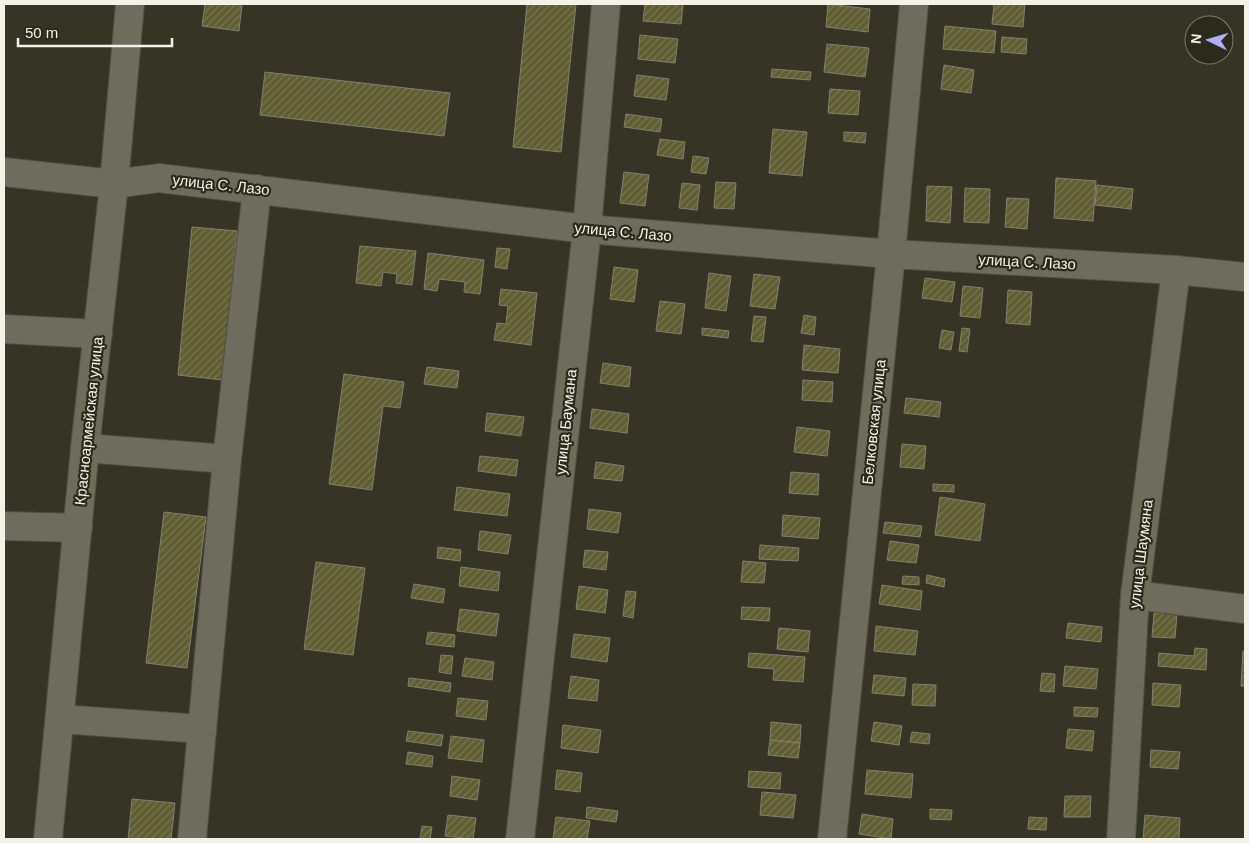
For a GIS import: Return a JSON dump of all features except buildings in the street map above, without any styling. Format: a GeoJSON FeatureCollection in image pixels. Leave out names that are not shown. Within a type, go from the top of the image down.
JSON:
{"type":"FeatureCollection","features":[{"type":"Feature","properties":{"kind":"street","name":"Красноармейская улица"},"geometry":{"type":"LineString","coordinates":[[48,839],[85,448],[114,184],[130,4]]}},
{"type":"Feature","properties":{"kind":"street","name":"улица Баумана"},"geometry":{"type":"LineString","coordinates":[[520,839],[587,229],[606,4]]}},
{"type":"Feature","properties":{"kind":"street","name":"Белковская улица"},"geometry":{"type":"LineString","coordinates":[[832,839],[891,254],[914,4]]}},
{"type":"Feature","properties":{"kind":"street","name":"улица С. Лазо"},"geometry":{"type":"LineString","coordinates":[[4,172],[114,184],[159,178],[587,229],[891,254],[1176,270],[1245,277]]}},
{"type":"Feature","properties":{"kind":"street"},"geometry":{"type":"LineString","coordinates":[[192,839],[227,459],[257,189]]}},
{"type":"Feature","properties":{"kind":"street","name":"улица Шаумяна"},"geometry":{"type":"LineString","coordinates":[[1121,839],[1135,595],[1176,270]]}},
{"type":"Feature","properties":{"kind":"street"},"geometry":{"type":"LineString","coordinates":[[4,329],[98,334]]}},
{"type":"Feature","properties":{"kind":"street"},"geometry":{"type":"LineString","coordinates":[[85,448],[227,459]]}},
{"type":"Feature","properties":{"kind":"street"},"geometry":{"type":"LineString","coordinates":[[4,526],[78,528]]}},
{"type":"Feature","properties":{"kind":"street"},"geometry":{"type":"LineString","coordinates":[[1135,595],[1245,609]]}},
{"type":"Feature","properties":{"kind":"street"},"geometry":{"type":"LineString","coordinates":[[60,719],[202,729]]}}]}
